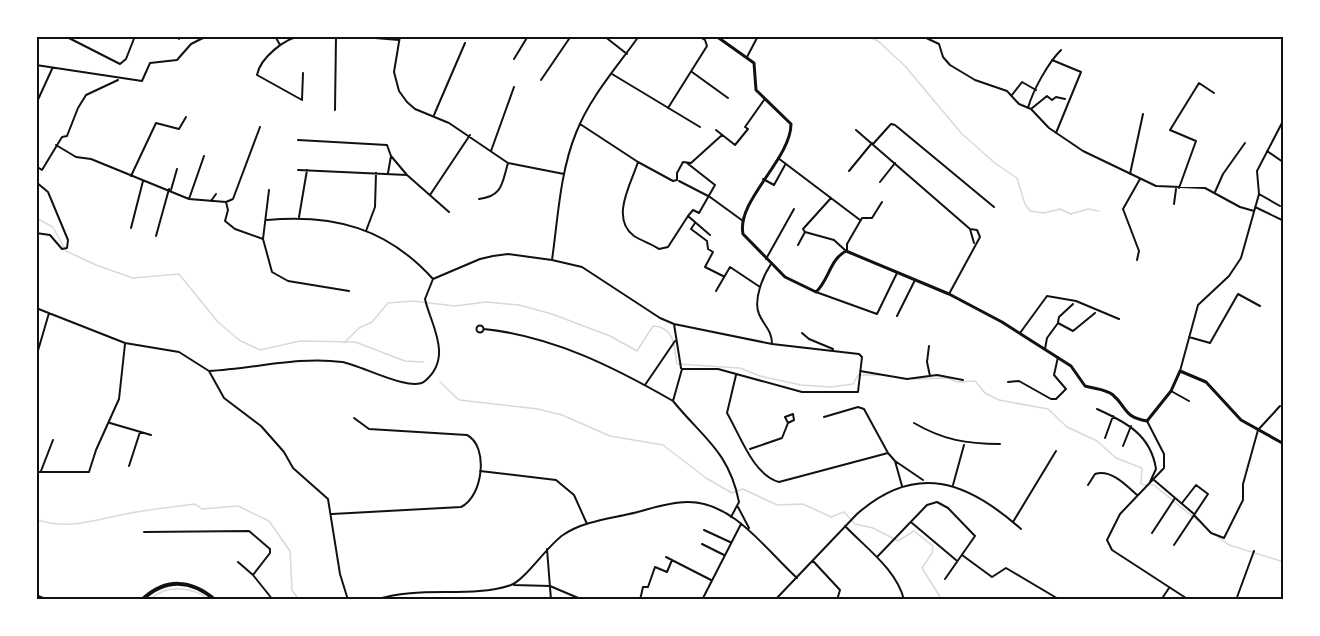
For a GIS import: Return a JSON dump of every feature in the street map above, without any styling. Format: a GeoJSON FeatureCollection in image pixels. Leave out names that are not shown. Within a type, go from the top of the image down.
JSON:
{"type":"FeatureCollection","features":[{"type":"Feature","properties":{"kind":"main road"},"geometry":{"type":"LineString","coordinates":[[142,600],[152,590],[175,583],[195,587],[214,600]]}},
{"type":"Feature","properties":{"kind":"main road"},"geometry":{"type":"LineString","coordinates":[[36,596],[46,600]]}},
{"type":"Feature","properties":{"kind":"street"},"geometry":{"type":"LineString","coordinates":[[66,36],[120,64],[126,59],[135,36]]}},
{"type":"Feature","properties":{"kind":"street"},"geometry":{"type":"LineString","coordinates":[[36,65],[118,80],[142,81],[150,63],[177,60],[191,44],[207,36]]}},
{"type":"Feature","properties":{"kind":"street"},"geometry":{"type":"LineString","coordinates":[[275,36],[280,45]]}},
{"type":"Feature","properties":{"kind":"street"},"geometry":{"type":"LineString","coordinates":[[301,36],[280,45],[259,68],[257,75],[302,99],[303,72]]}},
{"type":"Feature","properties":{"kind":"street"},"geometry":{"type":"LineString","coordinates":[[335,110],[336,36]]}},
{"type":"Feature","properties":{"kind":"street"},"geometry":{"type":"LineString","coordinates":[[351,36],[400,38],[394,72],[399,91],[415,109],[434,115],[470,135],[508,163],[564,174]]}},
{"type":"Feature","properties":{"kind":"street"},"geometry":{"type":"LineString","coordinates":[[514,59],[528,36]]}},
{"type":"Feature","properties":{"kind":"street"},"geometry":{"type":"LineString","coordinates":[[541,80],[571,36]]}},
{"type":"Feature","properties":{"kind":"street"},"geometry":{"type":"LineString","coordinates":[[604,36],[627,54]]}},
{"type":"Feature","properties":{"kind":"street"},"geometry":{"type":"LineString","coordinates":[[552,260],[564,174],[580,124],[639,36]]}},
{"type":"Feature","properties":{"kind":"street"},"geometry":{"type":"LineString","coordinates":[[668,108],[707,46],[705,40],[698,36]]}},
{"type":"Feature","properties":{"kind":"street"},"geometry":{"type":"LineString","coordinates":[[716,36],[754,63],[756,90],[791,124],[791,134],[763,179],[743,221],[742,234],[785,277],[816,292],[877,314],[898,273]]}},
{"type":"Feature","properties":{"kind":"street"},"geometry":{"type":"LineString","coordinates":[[747,57],[758,36]]}},
{"type":"Feature","properties":{"kind":"street"},"geometry":{"type":"LineString","coordinates":[[922,36],[939,44],[943,57],[950,65],[975,80],[1012,95],[1019,104],[1030,109],[1056,133],[1083,151],[1162,188],[1196,187],[1215,192],[1240,207],[1255,209],[1284,221]]}},
{"type":"Feature","properties":{"kind":"street"},"geometry":{"type":"LineString","coordinates":[[434,115],[465,43]]}},
{"type":"Feature","properties":{"kind":"street"},"geometry":{"type":"LineString","coordinates":[[1030,109],[1036,90],[1052,60],[1061,50]]}},
{"type":"Feature","properties":{"kind":"street"},"geometry":{"type":"LineString","coordinates":[[1052,60],[1081,72],[1056,133]]}},
{"type":"Feature","properties":{"kind":"street"},"geometry":{"type":"LineString","coordinates":[[36,104],[52,69]]}},
{"type":"Feature","properties":{"kind":"street"},"geometry":{"type":"LineString","coordinates":[[692,72],[728,98]]}},
{"type":"Feature","properties":{"kind":"street"},"geometry":{"type":"LineString","coordinates":[[612,74],[700,127]]}},
{"type":"Feature","properties":{"kind":"street"},"geometry":{"type":"LineString","coordinates":[[36,166],[42,170],[56,145],[62,137],[67,136],[86,95],[118,80]]}},
{"type":"Feature","properties":{"kind":"street"},"geometry":{"type":"LineString","coordinates":[[1012,95],[1022,82],[1036,90]]}},
{"type":"Feature","properties":{"kind":"street"},"geometry":{"type":"LineString","coordinates":[[1174,204],[1196,141],[1170,130],[1199,83],[1214,93]]}},
{"type":"Feature","properties":{"kind":"street"},"geometry":{"type":"LineString","coordinates":[[491,151],[514,87]]}},
{"type":"Feature","properties":{"kind":"street"},"geometry":{"type":"LineString","coordinates":[[36,93],[40,95]]}},
{"type":"Feature","properties":{"kind":"street"},"geometry":{"type":"LineString","coordinates":[[1030,109],[1047,96],[1052,100],[1056,97],[1065,99]]}},
{"type":"Feature","properties":{"kind":"street"},"geometry":{"type":"LineString","coordinates":[[717,130],[735,145],[748,129],[745,127],[764,100]]}},
{"type":"Feature","properties":{"kind":"street"},"geometry":{"type":"LineString","coordinates":[[1130,174],[1143,114]]}},
{"type":"Feature","properties":{"kind":"street"},"geometry":{"type":"LineString","coordinates":[[131,176],[156,123],[179,129],[186,117]]}},
{"type":"Feature","properties":{"kind":"street"},"geometry":{"type":"LineString","coordinates":[[1147,422],[1171,391],[1180,371],[1198,305],[1229,276],[1241,258],[1259,194],[1257,171],[1284,119]]}},
{"type":"Feature","properties":{"kind":"street"},"geometry":{"type":"LineString","coordinates":[[580,124],[638,162],[673,181],[677,180],[676,173],[683,162],[687,163],[696,159],[722,135]]}},
{"type":"Feature","properties":{"kind":"street"},"geometry":{"type":"LineString","coordinates":[[849,171],[891,124],[994,207]]}},
{"type":"Feature","properties":{"kind":"street"},"geometry":{"type":"LineString","coordinates":[[56,145],[76,157],[91,159],[189,199],[226,202],[233,200],[260,127]]}},
{"type":"Feature","properties":{"kind":"street"},"geometry":{"type":"LineString","coordinates":[[856,130],[970,229],[980,234],[979,240],[974,243],[949,294]]}},
{"type":"Feature","properties":{"kind":"street"},"geometry":{"type":"LineString","coordinates":[[430,195],[470,135]]}},
{"type":"Feature","properties":{"kind":"street"},"geometry":{"type":"LineString","coordinates":[[298,141],[386,145],[391,156],[407,175],[449,212]]}},
{"type":"Feature","properties":{"kind":"street"},"geometry":{"type":"LineString","coordinates":[[1215,192],[1223,174],[1245,143]]}},
{"type":"Feature","properties":{"kind":"street"},"geometry":{"type":"LineString","coordinates":[[1267,151],[1283,162],[1284,160]]}},
{"type":"Feature","properties":{"kind":"street"},"geometry":{"type":"LineString","coordinates":[[189,199],[204,156]]}},
{"type":"Feature","properties":{"kind":"street"},"geometry":{"type":"LineString","coordinates":[[388,173],[391,156]]}},
{"type":"Feature","properties":{"kind":"street"},"geometry":{"type":"LineString","coordinates":[[778,158],[861,220]]}},
{"type":"Feature","properties":{"kind":"street"},"geometry":{"type":"LineString","coordinates":[[638,162],[624,205],[622,219],[626,228],[634,236],[664,249],[668,248],[693,210],[699,213],[715,185],[687,163]]}},
{"type":"Feature","properties":{"kind":"street"},"geometry":{"type":"LineString","coordinates":[[479,199],[491,198],[497,193],[508,163]]}},
{"type":"Feature","properties":{"kind":"street"},"geometry":{"type":"LineString","coordinates":[[880,182],[895,163]]}},
{"type":"Feature","properties":{"kind":"street"},"geometry":{"type":"LineString","coordinates":[[763,179],[774,185],[786,164]]}},
{"type":"Feature","properties":{"kind":"street"},"geometry":{"type":"LineString","coordinates":[[156,236],[177,169]]}},
{"type":"Feature","properties":{"kind":"street"},"geometry":{"type":"LineString","coordinates":[[298,170],[407,175]]}},
{"type":"Feature","properties":{"kind":"street"},"geometry":{"type":"LineString","coordinates":[[299,217],[307,171]]}},
{"type":"Feature","properties":{"kind":"street"},"geometry":{"type":"LineString","coordinates":[[366,231],[375,207],[376,172]]}},
{"type":"Feature","properties":{"kind":"street"},"geometry":{"type":"LineString","coordinates":[[1137,260],[1139,251],[1123,209],[1140,179]]}},
{"type":"Feature","properties":{"kind":"street"},"geometry":{"type":"LineString","coordinates":[[131,228],[143,181]]}},
{"type":"Feature","properties":{"kind":"street"},"geometry":{"type":"LineString","coordinates":[[679,181],[708,196],[743,221]]}},
{"type":"Feature","properties":{"kind":"street"},"geometry":{"type":"LineString","coordinates":[[36,182],[48,192],[68,240],[67,248],[62,249],[50,235],[36,233]]}},
{"type":"Feature","properties":{"kind":"street"},"geometry":{"type":"LineString","coordinates":[[270,190],[263,239],[268,263],[278,277],[288,281],[349,291]]}},
{"type":"Feature","properties":{"kind":"street"},"geometry":{"type":"LineString","coordinates":[[211,201],[216,194]]}},
{"type":"Feature","properties":{"kind":"street"},"geometry":{"type":"LineString","coordinates":[[1259,194],[1280,206]]}},
{"type":"Feature","properties":{"kind":"street"},"geometry":{"type":"LineString","coordinates":[[798,245],[805,232],[803,227],[831,198]]}},
{"type":"Feature","properties":{"kind":"street"},"geometry":{"type":"LineString","coordinates":[[226,202],[228,210],[225,221],[228,225],[263,239]]}},
{"type":"Feature","properties":{"kind":"street"},"geometry":{"type":"LineString","coordinates":[[847,251],[847,243],[861,220],[864,216],[872,218],[882,202]]}},
{"type":"Feature","properties":{"kind":"street"},"geometry":{"type":"LineString","coordinates":[[766,259],[794,209]]}},
{"type":"Feature","properties":{"kind":"street"},"geometry":{"type":"LineString","coordinates":[[688,216],[710,235]]}},
{"type":"Feature","properties":{"kind":"street"},"geometry":{"type":"LineString","coordinates":[[267,220],[299,217],[334,221],[366,231],[403,251],[433,279]]}},
{"type":"Feature","properties":{"kind":"street"},"geometry":{"type":"LineString","coordinates":[[695,223],[691,229],[707,241],[708,249],[713,252],[705,267],[723,276]]}},
{"type":"Feature","properties":{"kind":"street"},"geometry":{"type":"LineString","coordinates":[[970,229],[974,243]]}},
{"type":"Feature","properties":{"kind":"street"},"geometry":{"type":"LineString","coordinates":[[805,232],[834,240],[847,251],[949,294],[1020,333],[1071,366],[1085,386],[1107,391],[1115,397],[1123,411],[1147,422],[1165,461],[1162,472],[1137,495],[1114,525],[1107,544],[1112,550],[1189,600]]}},
{"type":"Feature","properties":{"kind":"street"},"geometry":{"type":"LineString","coordinates":[[816,292],[825,285],[837,256],[847,251]]}},
{"type":"Feature","properties":{"kind":"street"},"geometry":{"type":"LineString","coordinates":[[209,371],[305,362],[341,362],[396,380],[417,384],[424,382],[434,367],[439,346],[435,324],[424,299],[433,279],[480,259],[508,254],[582,267],[634,303],[675,324],[772,344],[861,355],[858,392],[802,392],[718,369],[682,369]]}},
{"type":"Feature","properties":{"kind":"street"},"geometry":{"type":"LineString","coordinates":[[771,264],[761,287],[758,312],[770,329],[772,344]]}},
{"type":"Feature","properties":{"kind":"street"},"geometry":{"type":"LineString","coordinates":[[716,291],[730,267],[761,287]]}},
{"type":"Feature","properties":{"kind":"street"},"geometry":{"type":"LineString","coordinates":[[897,316],[915,280]]}},
{"type":"Feature","properties":{"kind":"street"},"geometry":{"type":"LineString","coordinates":[[1189,337],[1210,343],[1238,294],[1260,306]]}},
{"type":"Feature","properties":{"kind":"street"},"geometry":{"type":"LineString","coordinates":[[1020,333],[1047,296],[1076,301],[1119,319]]}},
{"type":"Feature","properties":{"kind":"street"},"geometry":{"type":"LineString","coordinates":[[1045,351],[1047,338],[1058,323],[1059,317],[1073,304]]}},
{"type":"Feature","properties":{"kind":"street"},"geometry":{"type":"LineString","coordinates":[[36,308],[125,343],[179,352],[209,371],[226,400],[261,426],[284,452],[293,468],[327,497],[333,514],[340,574],[348,599],[374,600],[398,593],[476,590],[513,585],[550,586],[583,600]]}},
{"type":"Feature","properties":{"kind":"street"},"geometry":{"type":"LineString","coordinates":[[36,382],[37,354],[49,313]]}},
{"type":"Feature","properties":{"kind":"street"},"geometry":{"type":"LineString","coordinates":[[1058,323],[1073,331],[1095,313]]}},
{"type":"Feature","properties":{"kind":"street"},"geometry":{"type":"LineString","coordinates":[[673,401],[682,369],[675,341],[675,324]]}},
{"type":"Feature","properties":{"kind":"street"},"geometry":{"type":"LineString","coordinates":[[484,329],[526,336],[613,367],[673,401],[713,442],[737,489],[740,502],[731,517]]}},
{"type":"Feature","properties":{"kind":"street"},"geometry":{"type":"LineString","coordinates":[[802,333],[809,339],[835,351]]}},
{"type":"Feature","properties":{"kind":"street"},"geometry":{"type":"LineString","coordinates":[[645,385],[675,341]]}},
{"type":"Feature","properties":{"kind":"street"},"geometry":{"type":"LineString","coordinates":[[36,472],[88,474],[119,399],[125,343]]}},
{"type":"Feature","properties":{"kind":"street"},"geometry":{"type":"LineString","coordinates":[[929,346],[927,363],[930,376]]}},
{"type":"Feature","properties":{"kind":"street"},"geometry":{"type":"LineString","coordinates":[[1008,382],[1019,381],[1051,399],[1056,399],[1066,389],[1054,375],[1058,357]]}},
{"type":"Feature","properties":{"kind":"street"},"geometry":{"type":"LineString","coordinates":[[860,371],[907,379],[930,376],[963,380]]}},
{"type":"Feature","properties":{"kind":"street"},"geometry":{"type":"LineString","coordinates":[[1180,371],[1206,382],[1232,412],[1284,444]]}},
{"type":"Feature","properties":{"kind":"street"},"geometry":{"type":"LineString","coordinates":[[736,374],[726,409],[752,462],[760,471],[779,482],[888,453]]}},
{"type":"Feature","properties":{"kind":"street"},"geometry":{"type":"LineString","coordinates":[[1171,391],[1189,401]]}},
{"type":"Feature","properties":{"kind":"street"},"geometry":{"type":"LineString","coordinates":[[1154,480],[1212,533],[1224,538],[1243,500],[1243,484],[1258,430],[1280,406]]}},
{"type":"Feature","properties":{"kind":"street"},"geometry":{"type":"LineString","coordinates":[[825,417],[858,407],[864,409],[888,453],[895,461],[924,481]]}},
{"type":"Feature","properties":{"kind":"street"},"geometry":{"type":"LineString","coordinates":[[1097,409],[1131,426],[1147,441],[1156,469],[1149,484]]}},
{"type":"Feature","properties":{"kind":"street"},"geometry":{"type":"LineString","coordinates":[[1105,438],[1113,416]]}},
{"type":"Feature","properties":{"kind":"street"},"geometry":{"type":"LineString","coordinates":[[333,514],[461,507],[471,499],[480,471],[479,449],[475,441],[466,435],[376,430],[365,427],[354,418]]}},
{"type":"Feature","properties":{"kind":"street"},"geometry":{"type":"LineString","coordinates":[[110,423],[151,435]]}},
{"type":"Feature","properties":{"kind":"street"},"geometry":{"type":"LineString","coordinates":[[748,450],[778,440],[784,435],[788,423]]}},
{"type":"Feature","properties":{"kind":"street"},"geometry":{"type":"LineString","coordinates":[[914,423],[934,435],[964,444],[1000,444]]}},
{"type":"Feature","properties":{"kind":"street"},"geometry":{"type":"LineString","coordinates":[[1123,446],[1131,426]]}},
{"type":"Feature","properties":{"kind":"street"},"geometry":{"type":"LineString","coordinates":[[129,466],[140,432]]}},
{"type":"Feature","properties":{"kind":"street"},"geometry":{"type":"LineString","coordinates":[[41,472],[53,440]]}},
{"type":"Feature","properties":{"kind":"street"},"geometry":{"type":"LineString","coordinates":[[952,485],[964,444]]}},
{"type":"Feature","properties":{"kind":"street"},"geometry":{"type":"LineString","coordinates":[[1013,522],[1056,451]]}},
{"type":"Feature","properties":{"kind":"street"},"geometry":{"type":"LineString","coordinates":[[895,461],[902,486]]}},
{"type":"Feature","properties":{"kind":"street"},"geometry":{"type":"LineString","coordinates":[[480,471],[556,480],[574,495],[587,524]]}},
{"type":"Feature","properties":{"kind":"street"},"geometry":{"type":"LineString","coordinates":[[1088,485],[1095,474],[1104,473],[1111,475],[1137,495]]}},
{"type":"Feature","properties":{"kind":"street"},"geometry":{"type":"LineString","coordinates":[[775,600],[871,501],[902,486],[924,481],[952,485],[989,503],[1021,530]]}},
{"type":"Feature","properties":{"kind":"street"},"geometry":{"type":"LineString","coordinates":[[1174,545],[1207,500],[1207,493],[1196,485],[1182,504]]}},
{"type":"Feature","properties":{"kind":"street"},"geometry":{"type":"LineString","coordinates":[[1152,533],[1175,498]]}},
{"type":"Feature","properties":{"kind":"street"},"geometry":{"type":"LineString","coordinates":[[513,585],[547,549],[566,533],[587,524],[687,501],[705,505],[741,524],[797,578]]}},
{"type":"Feature","properties":{"kind":"street"},"geometry":{"type":"LineString","coordinates":[[877,557],[931,502],[942,504],[975,534],[945,579]]}},
{"type":"Feature","properties":{"kind":"street"},"geometry":{"type":"LineString","coordinates":[[738,507],[750,531]]}},
{"type":"Feature","properties":{"kind":"street"},"geometry":{"type":"LineString","coordinates":[[911,522],[956,560]]}},
{"type":"Feature","properties":{"kind":"street"},"geometry":{"type":"LineString","coordinates":[[702,600],[741,524]]}},
{"type":"Feature","properties":{"kind":"street"},"geometry":{"type":"LineString","coordinates":[[845,526],[877,557],[900,586],[904,600]]}},
{"type":"Feature","properties":{"kind":"street"},"geometry":{"type":"LineString","coordinates":[[704,530],[730,542]]}},
{"type":"Feature","properties":{"kind":"street"},"geometry":{"type":"LineString","coordinates":[[144,532],[249,531],[270,549],[270,553],[253,575]]}},
{"type":"Feature","properties":{"kind":"street"},"geometry":{"type":"LineString","coordinates":[[702,543],[724,555]]}},
{"type":"Feature","properties":{"kind":"street"},"geometry":{"type":"LineString","coordinates":[[547,549],[551,600]]}},
{"type":"Feature","properties":{"kind":"street"},"geometry":{"type":"LineString","coordinates":[[1236,600],[1254,551]]}},
{"type":"Feature","properties":{"kind":"street"},"geometry":{"type":"LineString","coordinates":[[961,554],[992,577],[1006,568],[1060,600]]}},
{"type":"Feature","properties":{"kind":"street"},"geometry":{"type":"LineString","coordinates":[[666,557],[711,580]]}},
{"type":"Feature","properties":{"kind":"street"},"geometry":{"type":"LineString","coordinates":[[640,600],[643,587],[648,587],[655,567],[667,572],[672,560]]}},
{"type":"Feature","properties":{"kind":"street"},"geometry":{"type":"LineString","coordinates":[[812,561],[838,585],[840,590],[837,600]]}},
{"type":"Feature","properties":{"kind":"street"},"geometry":{"type":"LineString","coordinates":[[238,562],[253,575],[273,600]]}},
{"type":"Feature","properties":{"kind":"street"},"geometry":{"type":"LineString","coordinates":[[1161,600],[1169,588]]}},
{"type":"Feature","properties":{"kind":"waterway"},"geometry":{"type":"LineString","coordinates":[[867,36],[878,41],[905,66],[962,134],[996,164],[1017,178],[1025,204],[1030,211],[1044,213],[1060,209],[1071,214],[1088,209],[1099,211]]}},
{"type":"Feature","properties":{"kind":"waterway"},"geometry":{"type":"LineString","coordinates":[[36,218],[53,227],[66,251],[96,265],[133,278],[179,274],[217,321],[239,340],[260,350],[300,341],[355,342],[405,361],[424,362]]}},
{"type":"Feature","properties":{"kind":"waterway"},"geometry":{"type":"LineString","coordinates":[[344,343],[359,328],[372,322],[388,303],[413,301],[455,306],[486,302],[519,305],[552,314],[610,336],[637,351],[653,326],[660,327],[666,330],[672,339],[677,364],[740,368],[760,376],[801,385],[831,387],[853,384],[858,375],[879,375]]}},
{"type":"Feature","properties":{"kind":"waterway"},"geometry":{"type":"LineString","coordinates":[[914,379],[947,378],[957,382],[975,381],[985,393],[999,400],[1048,409],[1067,427],[1097,441],[1116,458],[1142,468],[1141,483],[1143,485],[1154,485],[1198,521]]}},
{"type":"Feature","properties":{"kind":"waterway"},"geometry":{"type":"LineString","coordinates":[[440,382],[459,400],[538,409],[562,415],[610,436],[663,445],[706,478],[732,493],[743,489],[777,505],[803,504],[831,517],[844,512],[855,524],[873,528],[898,541],[914,531],[933,546],[932,553],[922,568],[942,600]]}},
{"type":"Feature","properties":{"kind":"waterway"},"geometry":{"type":"LineString","coordinates":[[36,519],[48,523],[72,524],[195,504],[202,509],[238,506],[269,521],[290,551],[292,590],[299,600]]}},
{"type":"Feature","properties":{"kind":"waterway"},"geometry":{"type":"LineString","coordinates":[[1218,537],[1229,545],[1284,562]]}},
{"type":"Feature","properties":{"kind":"waterway"},"geometry":{"type":"LineString","coordinates":[[150,600],[172,589],[196,592],[210,600]]}}]}
